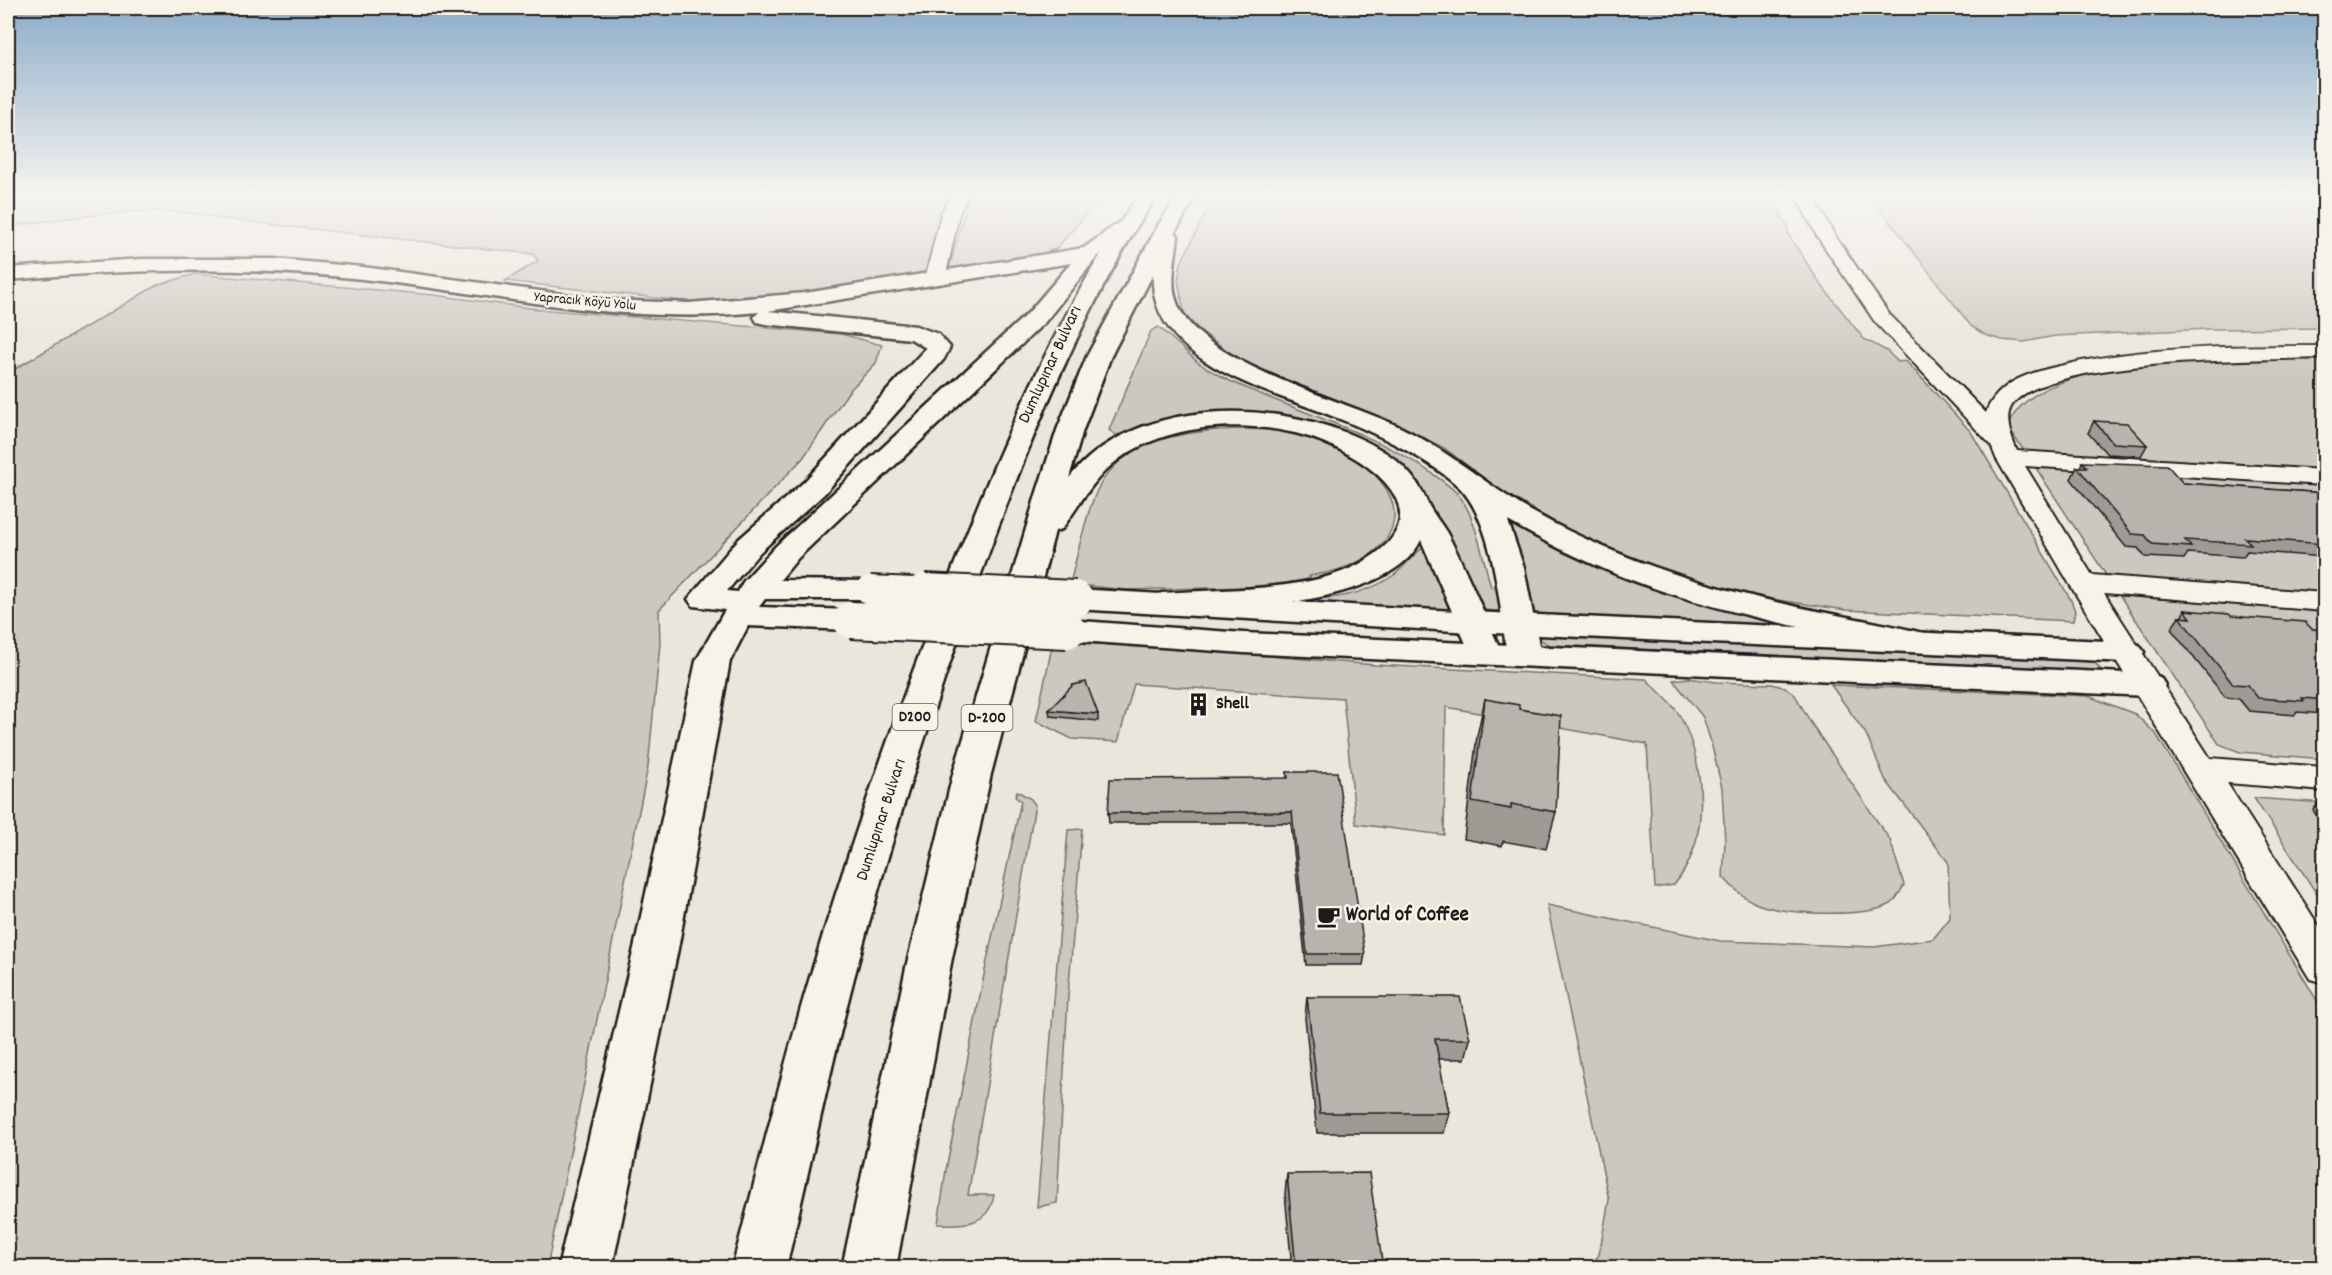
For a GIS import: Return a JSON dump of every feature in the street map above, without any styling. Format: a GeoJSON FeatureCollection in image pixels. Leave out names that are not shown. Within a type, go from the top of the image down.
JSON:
{"type":"FeatureCollection","features":[{"type":"Feature","properties":{"kind":"main road","name":"Yapracık Köyü Yolu"},"geometry":{"type":"LineString","coordinates":[[8,274],[149,263],[234,263],[364,273],[518,296],[689,310],[798,300],[1076,256]]}},
{"type":"Feature","properties":{"kind":"main road"},"geometry":{"type":"LineString","coordinates":[[585,1268],[657,944],[713,662],[746,602],[786,552],[1037,317],[1041,288],[1086,256]]}},
{"type":"Feature","properties":{"kind":"main road","name":"Dumlupınar Bulvarı"},"geometry":{"type":"LineString","coordinates":[[759,1268],[843,940],[937,649],[1025,419],[1047,368],[1087,289],[1108,256]]}},
{"type":"Feature","properties":{"kind":"main road","name":"D-200"},"geometry":{"type":"LineString","coordinates":[[869,1268],[929,963],[972,774],[1034,552],[1070,430],[1099,356],[1153,256]]}},
{"type":"Feature","properties":{"kind":"main road"},"geometry":{"type":"LineString","coordinates":[[1170,256],[1164,286],[1168,310],[1205,350],[1222,362],[1265,384],[1366,420],[1406,440],[1444,463],[1510,511],[1575,545],[1652,577],[1751,605],[1915,641]]}},
{"type":"Feature","properties":{"kind":"main road"},"geometry":{"type":"LineString","coordinates":[[995,270],[1041,288]]}},
{"type":"Feature","properties":{"kind":"main road"},"geometry":{"type":"LineString","coordinates":[[689,310],[908,332],[930,339],[938,347],[936,354],[814,488],[749,546],[704,599],[746,602],[851,620],[1071,614],[1162,603],[1276,594],[1316,587],[1373,569],[1394,554],[1409,538],[1416,521],[1415,505]]}},
{"type":"Feature","properties":{"kind":"main road"},"geometry":{"type":"LineString","coordinates":[[1034,552],[1075,486],[1103,459],[1120,447],[1161,430],[1207,421],[1236,419],[1285,423],[1320,431],[1346,441],[1382,462],[1397,476],[1434,536],[1485,653]]}},
{"type":"Feature","properties":{"kind":"main road"},"geometry":{"type":"LineString","coordinates":[[1468,482],[1486,503],[1500,542],[1510,574],[1521,640]]}},
{"type":"Feature","properties":{"kind":"main road"},"geometry":{"type":"LineString","coordinates":[[746,602],[870,590],[1071,614],[1244,643],[1485,653],[1521,640],[1915,641],[2127,652]]}},
{"type":"Feature","properties":{"kind":"main road"},"geometry":{"type":"LineString","coordinates":[[1162,603],[1472,622],[1521,640],[2148,685]]}},
{"type":"Feature","properties":{"kind":"street"},"geometry":{"type":"LineString","coordinates":[[935,279],[940,256]]}},
{"type":"Feature","properties":{"kind":"street"},"geometry":{"type":"LineString","coordinates":[[1839,256],[1882,318],[2005,450],[2084,584],[2325,967]]}},
{"type":"Feature","properties":{"kind":"street"},"geometry":{"type":"LineString","coordinates":[[2280,354],[2325,343]]}},
{"type":"Feature","properties":{"kind":"street"},"geometry":{"type":"LineString","coordinates":[[2005,450],[1996,416],[2002,403],[2013,391],[2045,375],[2076,368],[2124,362],[2325,352]]}},
{"type":"Feature","properties":{"kind":"street"},"geometry":{"type":"LineString","coordinates":[[2005,450],[2325,477]]}},
{"type":"Feature","properties":{"kind":"street"},"geometry":{"type":"LineString","coordinates":[[2084,584],[2325,602]]}},
{"type":"Feature","properties":{"kind":"street"},"geometry":{"type":"LineString","coordinates":[[2202,769],[2325,778]]}},
{"type":"Feature","properties":{"kind":"shaded area"},"geometry":{"type":"Polygon","coordinates":[[[534,256],[931,256],[925,277],[761,299],[683,301],[505,281],[538,261],[534,256]]]}},
{"type":"Feature","properties":{"kind":"shaded area"},"geometry":{"type":"Polygon","coordinates":[[[953,256],[1038,256],[1029,259],[949,269],[953,256]]]}},
{"type":"Feature","properties":{"kind":"shaded area"},"geometry":{"type":"Polygon","coordinates":[[[1185,256],[1802,256],[1819,282],[1864,339],[1887,351],[1898,362],[1906,361],[1971,432],[2071,600],[2075,611],[2073,621],[1846,610],[1771,599],[1705,583],[1626,557],[1572,532],[1501,491],[1444,448],[1388,420],[1259,369],[1232,354],[1185,316],[1178,281],[1185,256]]]}},
{"type":"Feature","properties":{"kind":"shaded area"},"geometry":{"type":"Polygon","coordinates":[[[1916,256],[2324,256],[2324,328],[2210,329],[2055,336],[2024,342],[2002,340],[1985,335],[1971,326],[1916,256]]]}},
{"type":"Feature","properties":{"kind":"shaded area"},"geometry":{"type":"Polygon","coordinates":[[[195,274],[434,295],[537,309],[841,334],[882,345],[876,363],[849,391],[803,458],[659,610],[660,644],[648,767],[547,1267],[8,1267],[8,373],[157,285],[195,274]]]}},
{"type":"Feature","properties":{"kind":"shaded area"},"geometry":{"type":"Polygon","coordinates":[[[1158,327],[1199,363],[1226,379],[1374,440],[1398,452],[1447,484],[1460,497],[1471,516],[1491,587],[1500,589],[1501,608],[1497,611],[1482,610],[1446,546],[1418,483],[1399,462],[1374,445],[1312,422],[1278,415],[1245,412],[1214,411],[1186,414],[1116,435],[1109,430],[1151,331],[1158,327]]]}},
{"type":"Feature","properties":{"kind":"shaded area"},"geometry":{"type":"Polygon","coordinates":[[[2324,360],[2324,473],[2027,455],[2010,428],[2010,421],[2016,412],[2039,393],[2073,379],[2114,369],[2207,361],[2324,360]]]}},
{"type":"Feature","properties":{"kind":"shaded area"},"geometry":{"type":"Polygon","coordinates":[[[1235,429],[1276,431],[1317,439],[1342,450],[1369,470],[1386,490],[1394,509],[1392,528],[1382,544],[1364,558],[1340,569],[1309,576],[1312,581],[1286,586],[1126,590],[1070,584],[1093,500],[1103,480],[1116,464],[1133,452],[1172,437],[1235,429]]]}},
{"type":"Feature","properties":{"kind":"shaded area"},"geometry":{"type":"Polygon","coordinates":[[[2034,465],[2324,483],[2324,594],[2108,578],[2034,465]]]}},
{"type":"Feature","properties":{"kind":"shaded area"},"geometry":{"type":"Polygon","coordinates":[[[1509,524],[1515,525],[1564,553],[1642,586],[1794,625],[1789,627],[1536,614],[1532,610],[1509,524]]]}},
{"type":"Feature","properties":{"kind":"shaded area"},"geometry":{"type":"Polygon","coordinates":[[[1424,547],[1451,607],[1447,611],[1264,601],[1332,598],[1364,590],[1394,575],[1424,547]]]}},
{"type":"Feature","properties":{"kind":"shaded area"},"geometry":{"type":"Polygon","coordinates":[[[2120,596],[2324,611],[2324,759],[2240,752],[2219,744],[2120,596]]]}},
{"type":"Feature","properties":{"kind":"shaded area"},"geometry":{"type":"Polygon","coordinates":[[[1544,635],[2090,657],[2102,671],[1549,645],[1539,639],[1544,635]]]}},
{"type":"Feature","properties":{"kind":"shaded area"},"geometry":{"type":"Polygon","coordinates":[[[1053,642],[1163,647],[1375,665],[1646,679],[1677,711],[1689,736],[1695,757],[1701,802],[1694,847],[1686,867],[1674,885],[1655,888],[1647,744],[1446,707],[1444,835],[1356,824],[1343,698],[1134,684],[1118,742],[1072,739],[1036,721],[1053,642]]]}},
{"type":"Feature","properties":{"kind":"shaded area"},"geometry":{"type":"Polygon","coordinates":[[[1688,678],[1716,682],[1772,684],[1786,688],[1795,695],[1811,723],[1890,840],[1904,885],[1891,904],[1843,913],[1784,910],[1750,901],[1723,877],[1725,842],[1722,788],[1711,742],[1703,717],[1673,680],[1688,678]]]}},
{"type":"Feature","properties":{"kind":"shaded area"},"geometry":{"type":"Polygon","coordinates":[[[1831,685],[2088,696],[2135,714],[2156,734],[2324,1012],[2324,1267],[1589,1267],[1599,1255],[1609,1200],[1547,905],[1720,941],[1874,947],[1933,939],[1950,918],[1948,862],[1885,779],[1866,734],[1831,685]]]}},
{"type":"Feature","properties":{"kind":"shaded area"},"geometry":{"type":"Polygon","coordinates":[[[1017,791],[1031,799],[1035,805],[968,1195],[994,1195],[987,1213],[981,1218],[973,1222],[938,1224],[946,1170],[984,975],[1021,801],[1015,797],[1017,791]]]}},
{"type":"Feature","properties":{"kind":"shaded area"},"geometry":{"type":"Polygon","coordinates":[[[2254,798],[2324,803],[2324,905],[2254,798]]]}},
{"type":"Feature","properties":{"kind":"shaded area"},"geometry":{"type":"Polygon","coordinates":[[[1082,829],[1068,996],[1057,1203],[1037,1207],[1068,830],[1082,829]]]}},
{"type":"Feature","properties":{"kind":"building"},"geometry":{"type":"Polygon","coordinates":[[[2094,421],[2127,423],[2147,445],[2113,443],[2094,421]]]}},
{"type":"Feature","properties":{"kind":"building"},"geometry":{"type":"Polygon","coordinates":[[[2082,462],[2167,465],[2183,483],[2325,493],[2325,544],[2245,538],[2251,544],[2185,540],[2191,547],[2152,544],[2145,535],[2132,534],[2077,467],[2087,467],[2082,462]]]}},
{"type":"Feature","properties":{"kind":"building"},"geometry":{"type":"Polygon","coordinates":[[[2185,610],[2305,622],[2312,629],[2325,630],[2325,700],[2258,698],[2248,685],[2233,684],[2179,617],[2191,618],[2185,610]]]}},
{"type":"Feature","properties":{"kind":"building"},"geometry":{"type":"Polygon","coordinates":[[[1086,682],[1098,714],[1049,710],[1073,685],[1086,682]]]}},
{"type":"Feature","properties":{"kind":"building"},"geometry":{"type":"Polygon","coordinates":[[[1485,699],[1519,705],[1519,709],[1561,716],[1556,812],[1511,804],[1511,809],[1472,802],[1485,699]]]}},
{"type":"Feature","properties":{"kind":"building"},"geometry":{"type":"Polygon","coordinates":[[[1287,772],[1337,772],[1365,954],[1307,954],[1292,812],[1108,813],[1110,779],[1288,778],[1287,772]]]}},
{"type":"Feature","properties":{"kind":"building"},"geometry":{"type":"Polygon","coordinates":[[[1307,997],[1460,997],[1470,1039],[1435,1039],[1449,1113],[1320,1113],[1307,997]]]}},
{"type":"Feature","properties":{"kind":"building"},"geometry":{"type":"Polygon","coordinates":[[[1369,1173],[1383,1268],[1296,1268],[1287,1174],[1369,1173]]]}},
{"type":"Feature","properties":{"kind":"place","name":"Shell"},"geometry":{"type":"Point","coordinates":[1198,704]}},
{"type":"Feature","properties":{"kind":"place","name":"World of Coffee"},"geometry":{"type":"Point","coordinates":[1328,916]}}]}
